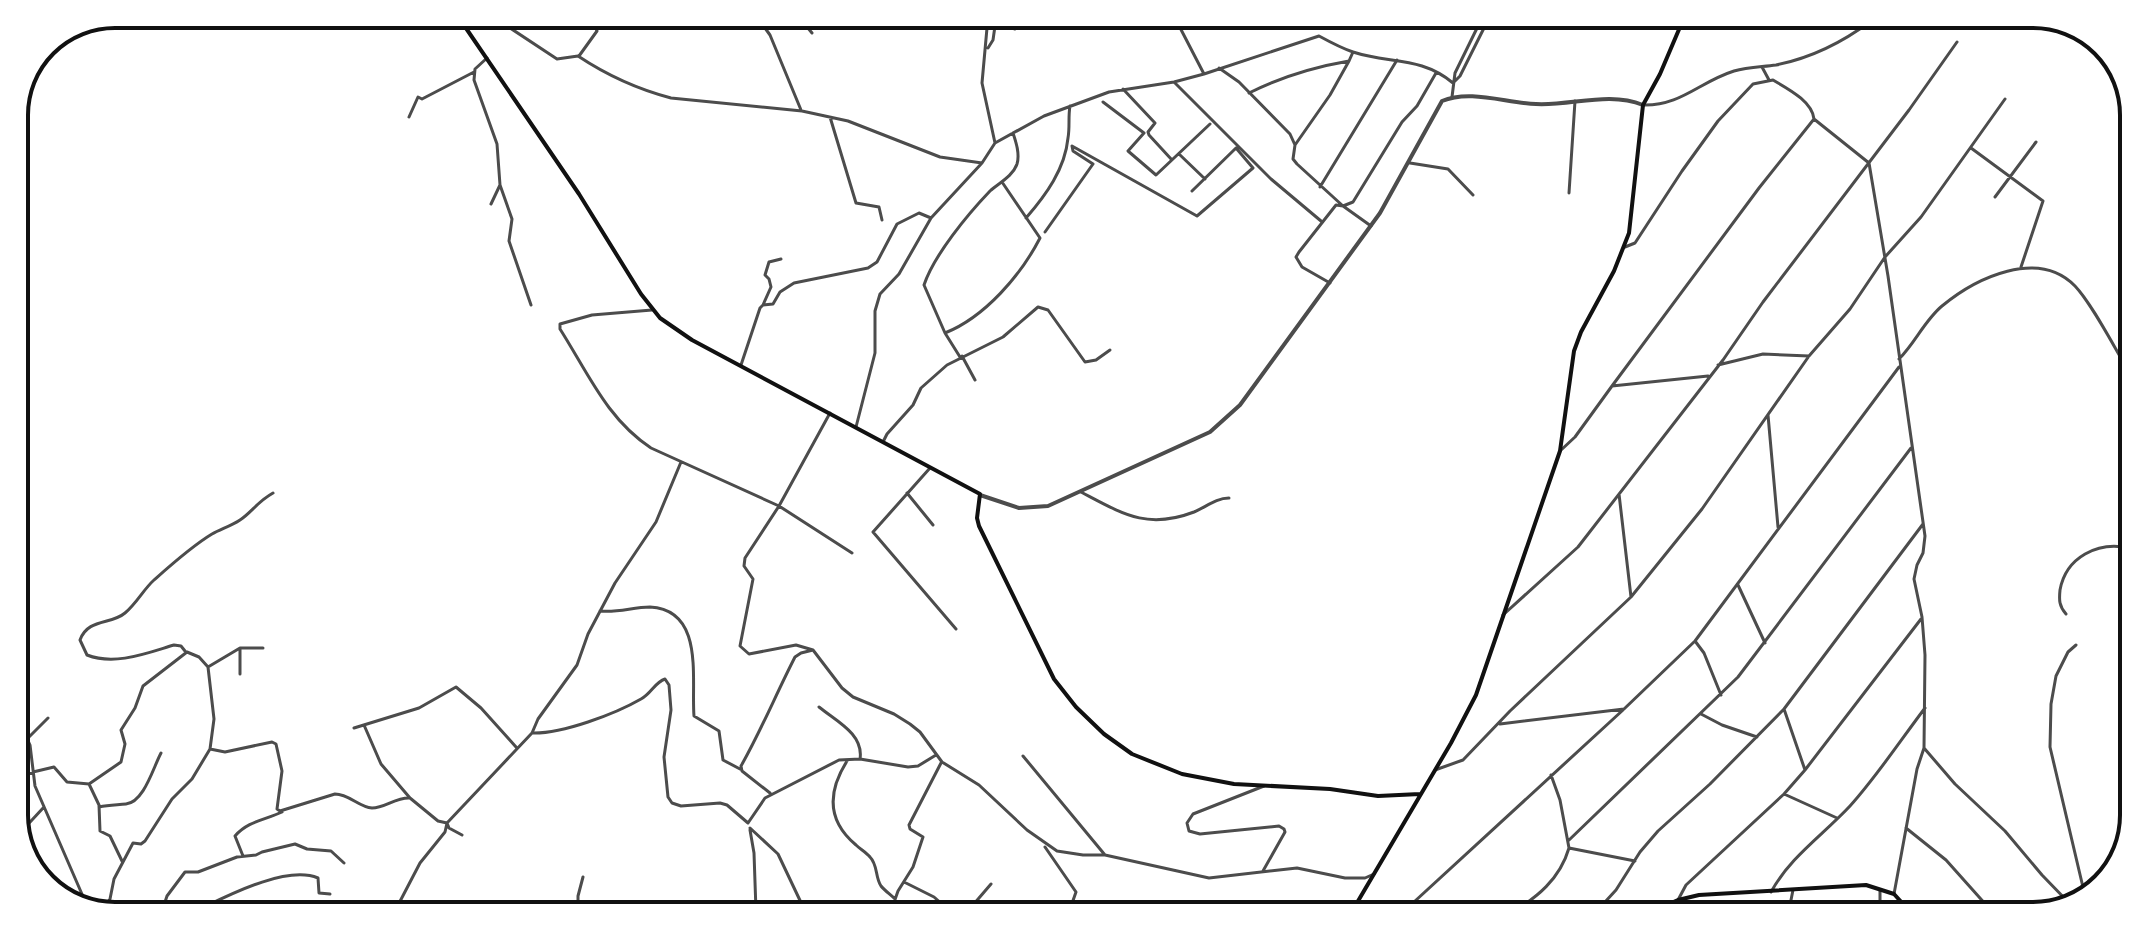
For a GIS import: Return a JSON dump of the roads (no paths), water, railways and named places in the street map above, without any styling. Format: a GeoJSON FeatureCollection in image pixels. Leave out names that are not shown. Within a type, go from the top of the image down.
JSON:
{"type":"FeatureCollection","features":[{"type":"Feature","properties":{"kind":"main road"},"geometry":{"type":"LineString","coordinates":[[466,28],[572,183],[652,310],[676,331],[980,494],[979,526],[1054,679],[1076,707],[1104,734],[1132,754],[1207,779],[1378,796],[1420,794]]}},
{"type":"Feature","properties":{"kind":"main road"},"geometry":{"type":"LineString","coordinates":[[1358,902],[1476,695],[1560,451],[1574,351],[1625,247],[1633,204],[1643,105],[1680,28]]}},
{"type":"Feature","properties":{"kind":"main road"},"geometry":{"type":"LineString","coordinates":[[1673,902],[1699,895],[1866,885],[1894,894],[1901,902]]}},
{"type":"Feature","properties":{"kind":"street"},"geometry":{"type":"LineString","coordinates":[[510,28],[557,59],[578,56],[623,83],[671,98],[802,111],[848,121],[940,157],[982,163]]}},
{"type":"Feature","properties":{"kind":"street"},"geometry":{"type":"LineString","coordinates":[[578,56],[597,31],[596,28]]}},
{"type":"Feature","properties":{"kind":"street"},"geometry":{"type":"LineString","coordinates":[[765,28],[802,111]]}},
{"type":"Feature","properties":{"kind":"street"},"geometry":{"type":"LineString","coordinates":[[808,28],[812,33]]}},
{"type":"Feature","properties":{"kind":"street"},"geometry":{"type":"LineString","coordinates":[[987,28],[982,83],[995,143]]}},
{"type":"Feature","properties":{"kind":"street"},"geometry":{"type":"LineString","coordinates":[[986,51],[993,40],[995,28]]}},
{"type":"Feature","properties":{"kind":"street"},"geometry":{"type":"LineString","coordinates":[[1180,28],[1204,74]]}},
{"type":"Feature","properties":{"kind":"street"},"geometry":{"type":"LineString","coordinates":[[1452,97],[1455,73],[1477,28]]}},
{"type":"Feature","properties":{"kind":"street"},"geometry":{"type":"LineString","coordinates":[[1453,83],[1460,76],[1484,28]]}},
{"type":"Feature","properties":{"kind":"street"},"geometry":{"type":"LineString","coordinates":[[980,494],[1000,503],[1033,508],[1048,506],[1210,432],[1221,424],[1240,405],[1371,226],[1410,163],[1442,101],[1467,96],[1540,105],[1618,99],[1643,105],[1661,105],[1726,74],[1797,60],[1818,52],[1859,28]]}},
{"type":"Feature","properties":{"kind":"street"},"geometry":{"type":"LineString","coordinates":[[856,427],[875,353],[880,294],[904,266],[931,218],[982,163],[995,143],[1044,116],[1109,92],[1204,74],[1319,36],[1353,52],[1415,62],[1453,83]]}},
{"type":"Feature","properties":{"kind":"street"},"geometry":{"type":"LineString","coordinates":[[1503,615],[1578,547],[1718,365],[1957,42]]}},
{"type":"Feature","properties":{"kind":"street"},"geometry":{"type":"LineString","coordinates":[[1353,52],[1330,95],[1295,145],[1293,159],[1320,187],[1371,226]]}},
{"type":"Feature","properties":{"kind":"street"},"geometry":{"type":"LineString","coordinates":[[487,58],[478,65],[474,80],[496,138],[500,185],[512,219],[509,241],[531,305]]}},
{"type":"Feature","properties":{"kind":"street"},"geometry":{"type":"LineString","coordinates":[[1320,187],[1398,60]]}},
{"type":"Feature","properties":{"kind":"street"},"geometry":{"type":"LineString","coordinates":[[1249,93],[1319,66],[1349,61]]}},
{"type":"Feature","properties":{"kind":"street"},"geometry":{"type":"LineString","coordinates":[[1762,67],[1769,80]]}},
{"type":"Feature","properties":{"kind":"street"},"geometry":{"type":"LineString","coordinates":[[1219,68],[1239,82],[1290,134],[1295,145]]}},
{"type":"Feature","properties":{"kind":"street"},"geometry":{"type":"LineString","coordinates":[[1330,283],[1302,267],[1296,257],[1336,205],[1353,202],[1402,122],[1417,106],[1436,71]]}},
{"type":"Feature","properties":{"kind":"street"},"geometry":{"type":"LineString","coordinates":[[409,117],[418,97],[422,99],[475,72]]}},
{"type":"Feature","properties":{"kind":"street"},"geometry":{"type":"LineString","coordinates":[[1625,247],[1635,243],[1700,146],[1753,84],[1769,80],[1780,84],[1806,103],[1813,111],[1814,119],[1869,163],[1924,522],[1923,553],[1914,579],[1922,617],[1924,748],[1894,894]]}},
{"type":"Feature","properties":{"kind":"street"},"geometry":{"type":"LineString","coordinates":[[1174,82],[1271,179],[1321,221]]}},
{"type":"Feature","properties":{"kind":"street"},"geometry":{"type":"LineString","coordinates":[[1123,89],[1155,123],[1149,135],[1172,160]]}},
{"type":"Feature","properties":{"kind":"street"},"geometry":{"type":"LineString","coordinates":[[1435,770],[1460,763],[1510,711],[1631,597],[1702,509],[1809,356],[1850,309],[1885,257],[1910,232],[2005,99]]}},
{"type":"Feature","properties":{"kind":"street"},"geometry":{"type":"LineString","coordinates":[[1569,193],[1576,101]]}},
{"type":"Feature","properties":{"kind":"street"},"geometry":{"type":"LineString","coordinates":[[1103,102],[1144,133],[1128,151],[1156,175],[1210,124]]}},
{"type":"Feature","properties":{"kind":"street"},"geometry":{"type":"LineString","coordinates":[[1026,218],[1042,199],[1064,158],[1070,106]]}},
{"type":"Feature","properties":{"kind":"street"},"geometry":{"type":"LineString","coordinates":[[830,117],[856,203],[879,207],[882,220]]}},
{"type":"Feature","properties":{"kind":"street"},"geometry":{"type":"LineString","coordinates":[[1560,451],[1575,437],[1759,188],[1814,119]]}},
{"type":"Feature","properties":{"kind":"street"},"geometry":{"type":"LineString","coordinates":[[975,380],[945,333],[924,285],[927,275],[957,232],[1017,165],[1013,133]]}},
{"type":"Feature","properties":{"kind":"street"},"geometry":{"type":"LineString","coordinates":[[1995,197],[2036,142]]}},
{"type":"Feature","properties":{"kind":"street"},"geometry":{"type":"LineString","coordinates":[[1045,232],[1093,164],[1073,151],[1072,146],[1197,216],[1253,168],[1236,148],[1192,191]]}},
{"type":"Feature","properties":{"kind":"street"},"geometry":{"type":"LineString","coordinates":[[1971,148],[2043,201],[2020,268]]}},
{"type":"Feature","properties":{"kind":"street"},"geometry":{"type":"LineString","coordinates":[[1179,154],[1205,179]]}},
{"type":"Feature","properties":{"kind":"street"},"geometry":{"type":"LineString","coordinates":[[1410,163],[1448,169],[1473,195]]}},
{"type":"Feature","properties":{"kind":"street"},"geometry":{"type":"LineString","coordinates":[[945,333],[972,318],[994,298],[1035,249],[1040,238],[1002,182]]}},
{"type":"Feature","properties":{"kind":"street"},"geometry":{"type":"LineString","coordinates":[[491,204],[500,185]]}},
{"type":"Feature","properties":{"kind":"street"},"geometry":{"type":"LineString","coordinates":[[763,305],[773,304],[780,292],[794,283],[868,268],[877,262],[897,224],[919,213],[931,218]]}},
{"type":"Feature","properties":{"kind":"street"},"geometry":{"type":"LineString","coordinates":[[740,366],[771,287],[765,271],[769,262],[781,259]]}},
{"type":"Feature","properties":{"kind":"street"},"geometry":{"type":"LineString","coordinates":[[1899,359],[1941,307],[1983,282],[2020,268],[2038,268],[2072,282],[2120,357]]}},
{"type":"Feature","properties":{"kind":"street"},"geometry":{"type":"LineString","coordinates":[[883,442],[913,405],[921,388],[961,356],[1003,337],[1042,307],[1048,310],[1085,362],[1096,360],[1110,350]]}},
{"type":"Feature","properties":{"kind":"street"},"geometry":{"type":"LineString","coordinates":[[652,310],[592,315],[560,324],[591,384],[614,417],[632,435],[681,462],[779,506],[852,553]]}},
{"type":"Feature","properties":{"kind":"street"},"geometry":{"type":"LineString","coordinates":[[1718,365],[1763,354],[1809,356]]}},
{"type":"Feature","properties":{"kind":"street"},"geometry":{"type":"LineString","coordinates":[[1414,902],[1695,641],[1900,366]]}},
{"type":"Feature","properties":{"kind":"street"},"geometry":{"type":"LineString","coordinates":[[1612,386],[1710,375]]}},
{"type":"Feature","properties":{"kind":"street"},"geometry":{"type":"LineString","coordinates":[[830,413],[779,506],[744,561],[753,579],[740,646],[749,654],[796,645],[813,650],[842,688],[853,697],[910,724],[920,732],[942,762],[992,795],[1043,844],[1076,892],[1072,902]]}},
{"type":"Feature","properties":{"kind":"street"},"geometry":{"type":"LineString","coordinates":[[1768,415],[1778,527]]}},
{"type":"Feature","properties":{"kind":"street"},"geometry":{"type":"LineString","coordinates":[[1568,841],[1721,695],[1765,643],[1911,448]]}},
{"type":"Feature","properties":{"kind":"street"},"geometry":{"type":"LineString","coordinates":[[400,902],[420,863],[445,832],[447,823],[532,733],[538,719],[577,665],[615,583],[656,522],[681,462]]}},
{"type":"Feature","properties":{"kind":"street"},"geometry":{"type":"LineString","coordinates":[[930,468],[873,532],[956,629]]}},
{"type":"Feature","properties":{"kind":"street"},"geometry":{"type":"LineString","coordinates":[[1081,492],[1120,511],[1150,521],[1184,516],[1222,498],[1229,498]]}},
{"type":"Feature","properties":{"kind":"street"},"geometry":{"type":"LineString","coordinates":[[108,901],[114,879],[133,843],[145,841],[172,799],[192,779],[210,749],[214,719],[208,667],[181,646],[104,659],[87,655],[80,640],[94,624],[119,617],[133,606],[153,581],[186,554],[212,534],[241,520],[255,504],[273,493]]}},
{"type":"Feature","properties":{"kind":"street"},"geometry":{"type":"LineString","coordinates":[[907,493],[933,525]]}},
{"type":"Feature","properties":{"kind":"street"},"geometry":{"type":"LineString","coordinates":[[1619,494],[1631,597]]}},
{"type":"Feature","properties":{"kind":"street"},"geometry":{"type":"LineString","coordinates":[[1605,902],[1658,831],[1784,709],[1924,522]]}},
{"type":"Feature","properties":{"kind":"street"},"geometry":{"type":"LineString","coordinates":[[2066,614],[2059,600],[2062,580],[2071,564],[2080,556],[2101,547],[2120,548]]}},
{"type":"Feature","properties":{"kind":"street"},"geometry":{"type":"LineString","coordinates":[[1737,584],[1765,643]]}},
{"type":"Feature","properties":{"kind":"street"},"geometry":{"type":"LineString","coordinates":[[600,611],[623,612],[645,607],[666,610],[675,615],[689,637],[694,660],[694,716],[719,731],[723,760],[740,769],[771,794]]}},
{"type":"Feature","properties":{"kind":"street"},"geometry":{"type":"LineString","coordinates":[[1678,900],[1694,877],[1784,794],[1805,770],[1922,617]]}},
{"type":"Feature","properties":{"kind":"street"},"geometry":{"type":"LineString","coordinates":[[1695,641],[1704,653],[1721,695]]}},
{"type":"Feature","properties":{"kind":"street"},"geometry":{"type":"LineString","coordinates":[[2076,645],[2068,652],[2056,676],[2051,704],[2050,747],[2083,886]]}},
{"type":"Feature","properties":{"kind":"street"},"geometry":{"type":"LineString","coordinates":[[208,667],[240,648],[263,648]]}},
{"type":"Feature","properties":{"kind":"street"},"geometry":{"type":"LineString","coordinates":[[240,648],[240,674]]}},
{"type":"Feature","properties":{"kind":"street"},"geometry":{"type":"LineString","coordinates":[[740,769],[795,657],[813,650]]}},
{"type":"Feature","properties":{"kind":"street"},"geometry":{"type":"LineString","coordinates":[[28,774],[54,767],[67,782],[89,784],[121,762],[125,744],[121,730],[135,708],[143,686],[180,654],[187,652]]}},
{"type":"Feature","properties":{"kind":"street"},"geometry":{"type":"LineString","coordinates":[[532,733],[554,732],[626,706],[645,697],[659,680],[665,679],[669,685],[671,710],[664,757],[668,797],[676,806],[727,805],[778,854],[801,902]]}},
{"type":"Feature","properties":{"kind":"street"},"geometry":{"type":"LineString","coordinates":[[354,728],[419,708],[456,687],[481,708],[518,748]]}},
{"type":"Feature","properties":{"kind":"street"},"geometry":{"type":"LineString","coordinates":[[819,707],[858,738],[862,749],[860,759]]}},
{"type":"Feature","properties":{"kind":"street"},"geometry":{"type":"LineString","coordinates":[[1771,892],[1796,857],[1863,790],[1925,707]]}},
{"type":"Feature","properties":{"kind":"street"},"geometry":{"type":"LineString","coordinates":[[1500,724],[1624,709]]}},
{"type":"Feature","properties":{"kind":"street"},"geometry":{"type":"LineString","coordinates":[[1784,709],[1805,770]]}},
{"type":"Feature","properties":{"kind":"street"},"geometry":{"type":"LineString","coordinates":[[1701,714],[1757,737]]}},
{"type":"Feature","properties":{"kind":"street"},"geometry":{"type":"LineString","coordinates":[[48,718],[28,738],[35,786],[82,895]]}},
{"type":"Feature","properties":{"kind":"street"},"geometry":{"type":"LineString","coordinates":[[363,724],[381,764],[410,798],[438,821],[447,823]]}},
{"type":"Feature","properties":{"kind":"street"},"geometry":{"type":"LineString","coordinates":[[210,749],[225,752],[272,742],[276,744],[282,771],[277,809],[282,812]]}},
{"type":"Feature","properties":{"kind":"street"},"geometry":{"type":"LineString","coordinates":[[1924,748],[1955,784],[2005,831],[2062,896]]}},
{"type":"Feature","properties":{"kind":"street"},"geometry":{"type":"LineString","coordinates":[[99,807],[114,803],[128,804],[140,798],[161,753]]}},
{"type":"Feature","properties":{"kind":"street"},"geometry":{"type":"LineString","coordinates":[[756,902],[754,853],[749,825],[761,803],[771,794],[839,760],[860,759],[908,767],[918,766],[936,755]]}},
{"type":"Feature","properties":{"kind":"street"},"geometry":{"type":"LineString","coordinates":[[1023,756],[1105,855]]}},
{"type":"Feature","properties":{"kind":"street"},"geometry":{"type":"LineString","coordinates":[[848,758],[839,774],[832,798],[836,819],[854,844],[871,857],[881,885],[895,899]]}},
{"type":"Feature","properties":{"kind":"street"},"geometry":{"type":"LineString","coordinates":[[894,902],[913,867],[923,837],[909,825],[942,762]]}},
{"type":"Feature","properties":{"kind":"street"},"geometry":{"type":"LineString","coordinates":[[1527,902],[1553,881],[1569,848],[1556,783],[1551,775]]}},
{"type":"Feature","properties":{"kind":"street"},"geometry":{"type":"LineString","coordinates":[[89,784],[99,807],[100,831],[110,836],[122,862]]}},
{"type":"Feature","properties":{"kind":"street"},"geometry":{"type":"LineString","coordinates":[[1263,872],[1284,829],[1279,826],[1200,834],[1189,831],[1187,823],[1193,814],[1268,785]]}},
{"type":"Feature","properties":{"kind":"street"},"geometry":{"type":"LineString","coordinates":[[243,856],[235,836],[257,819],[335,794],[375,808],[404,797],[410,798]]}},
{"type":"Feature","properties":{"kind":"street"},"geometry":{"type":"LineString","coordinates":[[1784,794],[1837,818]]}},
{"type":"Feature","properties":{"kind":"street"},"geometry":{"type":"LineString","coordinates":[[29,824],[44,807]]}},
{"type":"Feature","properties":{"kind":"street"},"geometry":{"type":"LineString","coordinates":[[447,823],[449,828],[462,835]]}},
{"type":"Feature","properties":{"kind":"street"},"geometry":{"type":"LineString","coordinates":[[1906,828],[1946,860],[1984,902]]}},
{"type":"Feature","properties":{"kind":"street"},"geometry":{"type":"LineString","coordinates":[[165,902],[185,872],[198,872],[243,856],[295,844],[307,849],[331,851],[344,863]]}},
{"type":"Feature","properties":{"kind":"street"},"geometry":{"type":"LineString","coordinates":[[1043,844],[1063,853],[1105,855],[1209,878],[1297,868],[1345,878],[1363,878],[1376,873]]}},
{"type":"Feature","properties":{"kind":"street"},"geometry":{"type":"LineString","coordinates":[[1569,848],[1635,861]]}},
{"type":"Feature","properties":{"kind":"street"},"geometry":{"type":"LineString","coordinates":[[215,902],[244,888],[309,874],[318,878],[319,893],[330,894]]}},
{"type":"Feature","properties":{"kind":"street"},"geometry":{"type":"LineString","coordinates":[[578,902],[583,877]]}},
{"type":"Feature","properties":{"kind":"street"},"geometry":{"type":"LineString","coordinates":[[904,882],[940,902]]}},
{"type":"Feature","properties":{"kind":"street"},"geometry":{"type":"LineString","coordinates":[[976,902],[991,884]]}},
{"type":"Feature","properties":{"kind":"street"},"geometry":{"type":"LineString","coordinates":[[1880,888],[1880,902]]}},
{"type":"Feature","properties":{"kind":"street"},"geometry":{"type":"LineString","coordinates":[[1791,902],[1793,890]]}}]}
